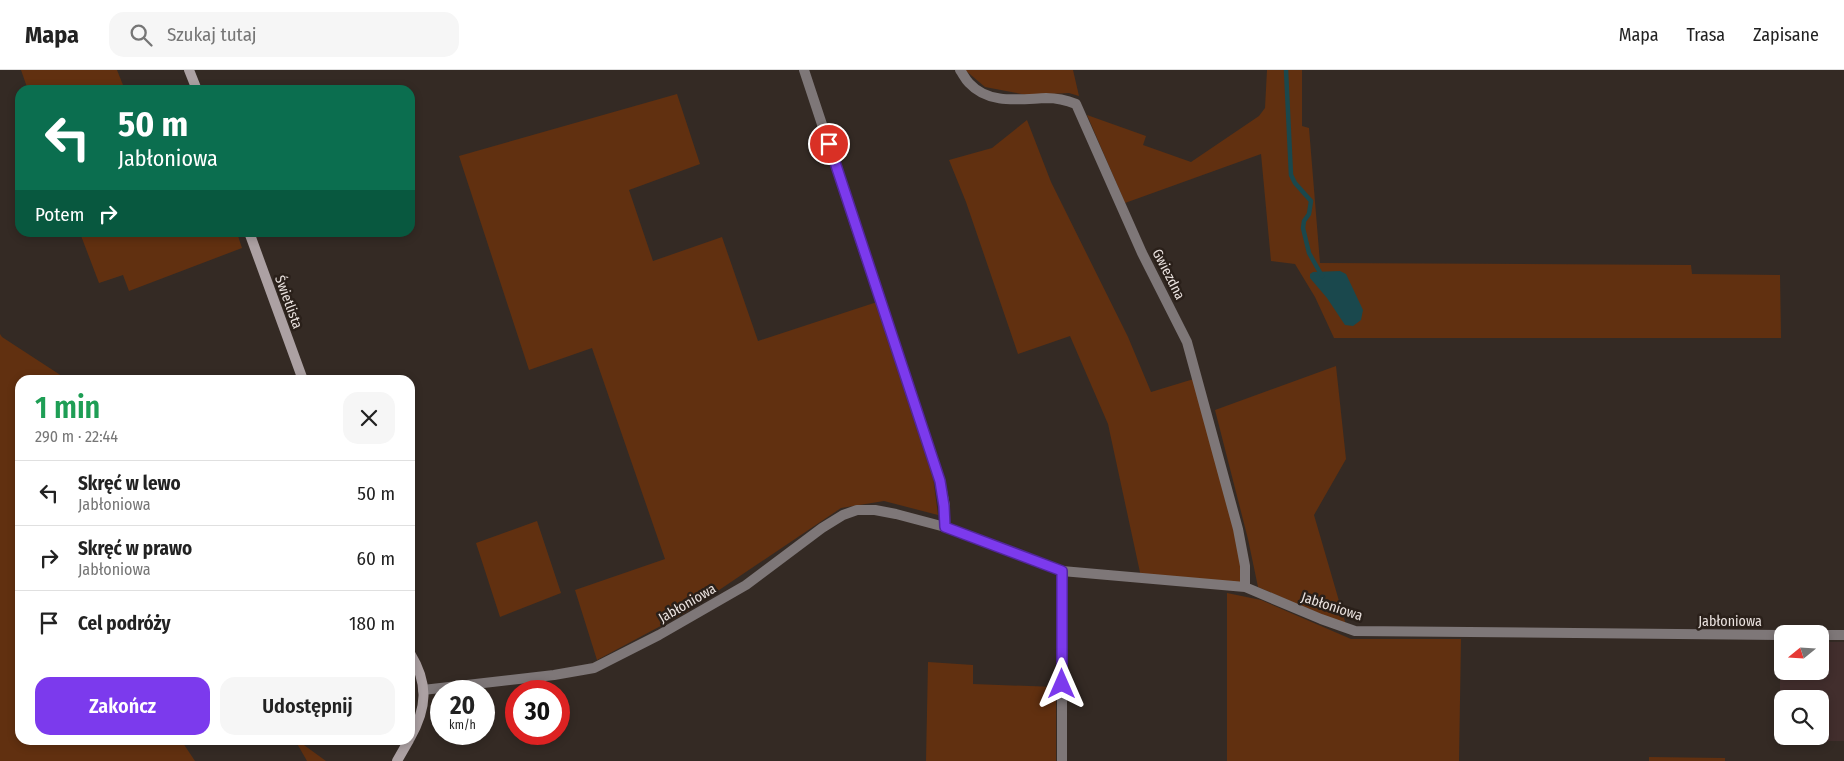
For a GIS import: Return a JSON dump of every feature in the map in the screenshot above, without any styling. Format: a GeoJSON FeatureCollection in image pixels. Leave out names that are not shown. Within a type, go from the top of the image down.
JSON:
{"type":"FeatureCollection","features":[{"type":"Feature","properties":{"kind":"street"},"geometry":{"type":"LineString","coordinates":[[189,70],[194,85]]}},
{"type":"Feature","properties":{"kind":"street"},"geometry":{"type":"LineString","coordinates":[[804,70],[940,481],[945,527]]}},
{"type":"Feature","properties":{"kind":"street","name":"Gwiezdna"},"geometry":{"type":"LineString","coordinates":[[960,70],[969,84],[982,92],[1002,99],[1046,98],[1060,99],[1076,104],[1142,253],[1187,342],[1238,529],[1245,566],[1246,587]]}},
{"type":"Feature","properties":{"kind":"street","name":"Świetlista"},"geometry":{"type":"LineString","coordinates":[[251,237],[301,375]]}},
{"type":"Feature","properties":{"kind":"street","name":"Jabłoniowa"},"geometry":{"type":"LineString","coordinates":[[424,690],[545,676],[594,668],[658,635],[746,585],[822,528],[857,510],[875,510],[896,514],[945,527],[1062,571],[1160,578],[1197,584],[1246,587],[1321,619],[1356,631],[1774,635]]}},
{"type":"Feature","properties":{"kind":"street"},"geometry":{"type":"LineString","coordinates":[[1062,571],[1062,761]]}},
{"type":"Feature","properties":{"kind":"street"},"geometry":{"type":"LineString","coordinates":[[1829,635],[1844,635]]}},
{"type":"Feature","properties":{"kind":"street"},"geometry":{"type":"LineString","coordinates":[[415,663],[420,673],[424,690],[420,722],[415,730]]}},
{"type":"Feature","properties":{"kind":"street"},"geometry":{"type":"LineString","coordinates":[[397,761],[406,745]]}},
{"type":"Feature","properties":{"kind":"shaded area"},"geometry":{"type":"Polygon","coordinates":[[[21,70],[117,70],[123,85],[26,85],[21,70]]]}},
{"type":"Feature","properties":{"kind":"shaded area"},"geometry":{"type":"Polygon","coordinates":[[[965,70],[1073,70],[1079,96],[1069,93],[1027,95],[985,87],[965,70]]]}},
{"type":"Feature","properties":{"kind":"shaded area"},"geometry":{"type":"Polygon","coordinates":[[[1267,70],[1302,70],[1302,126],[1309,128],[1320,263],[1691,265],[1692,274],[1780,275],[1781,338],[1334,338],[1315,297],[1295,264],[1271,261],[1261,154],[1125,203],[1087,115],[1146,136],[1143,145],[1191,162],[1259,116],[1265,108],[1267,70]]]}},
{"type":"Feature","properties":{"kind":"shaded area"},"geometry":{"type":"Polygon","coordinates":[[[677,94],[700,164],[629,190],[653,261],[722,237],[758,341],[877,302],[933,476],[938,515],[884,501],[841,508],[685,613],[597,660],[575,590],[665,559],[592,348],[529,370],[459,156],[677,94]]]}},
{"type":"Feature","properties":{"kind":"shaded area"},"geometry":{"type":"Polygon","coordinates":[[[1027,120],[1051,182],[1128,337],[1151,392],[1197,378],[1221,463],[1245,587],[1141,577],[1108,424],[1070,336],[1018,354],[966,202],[949,160],[992,148],[1027,120]]]}},
{"type":"Feature","properties":{"kind":"shaded area"},"geometry":{"type":"Polygon","coordinates":[[[82,237],[238,237],[242,248],[129,291],[123,275],[99,283],[82,237]]]}},
{"type":"Feature","properties":{"kind":"shaded area"},"geometry":{"type":"Polygon","coordinates":[[[0,334],[60,375],[15,375],[15,745],[184,745],[195,761],[0,761],[0,334]]]}},
{"type":"Feature","properties":{"kind":"shaded area"},"geometry":{"type":"Polygon","coordinates":[[[1336,366],[1346,459],[1314,515],[1346,625],[1258,587],[1248,539],[1215,410],[1336,366]]]}},
{"type":"Feature","properties":{"kind":"shaded area"},"geometry":{"type":"Polygon","coordinates":[[[537,521],[561,593],[500,617],[476,543],[537,521]]]}},
{"type":"Feature","properties":{"kind":"shaded area"},"geometry":{"type":"Polygon","coordinates":[[[1227,593],[1261,600],[1351,639],[1461,639],[1459,761],[1227,761],[1227,593]]]}},
{"type":"Feature","properties":{"kind":"shaded area"},"geometry":{"type":"Polygon","coordinates":[[[1829,642],[1844,642],[1844,741],[1829,741],[1829,690],[1780,690],[1780,680],[1829,680],[1829,642]]]}},
{"type":"Feature","properties":{"kind":"shaded area"},"geometry":{"type":"Polygon","coordinates":[[[928,662],[973,665],[973,684],[1056,687],[1056,761],[926,761],[928,662]]]}},
{"type":"Feature","properties":{"kind":"shaded area"},"geometry":{"type":"Polygon","coordinates":[[[298,745],[304,745],[326,761],[307,761],[298,745]]]}},
{"type":"Feature","properties":{"kind":"shaded area"},"geometry":{"type":"Polygon","coordinates":[[[1649,757],[1725,758],[1725,761],[1649,761],[1649,757]]]}},
{"type":"Feature","properties":{"kind":"water"},"geometry":{"type":"Polygon","coordinates":[[[1340,271],[1346,274],[1363,310],[1361,320],[1353,326],[1345,325],[1327,298],[1310,278],[1310,274],[1313,272],[1340,271]]]}},
{"type":"Feature","properties":{"kind":"waterway"},"geometry":{"type":"LineString","coordinates":[[1286,70],[1291,175],[1295,183],[1311,201],[1309,214],[1304,221],[1303,228],[1309,253],[1322,276]]}},
{"type":"Feature","properties":{"kind":"route"},"geometry":{"type":"LineString","coordinates":[[829,144],[940,481],[945,527],[1062,571],[1062,684]]}}]}
